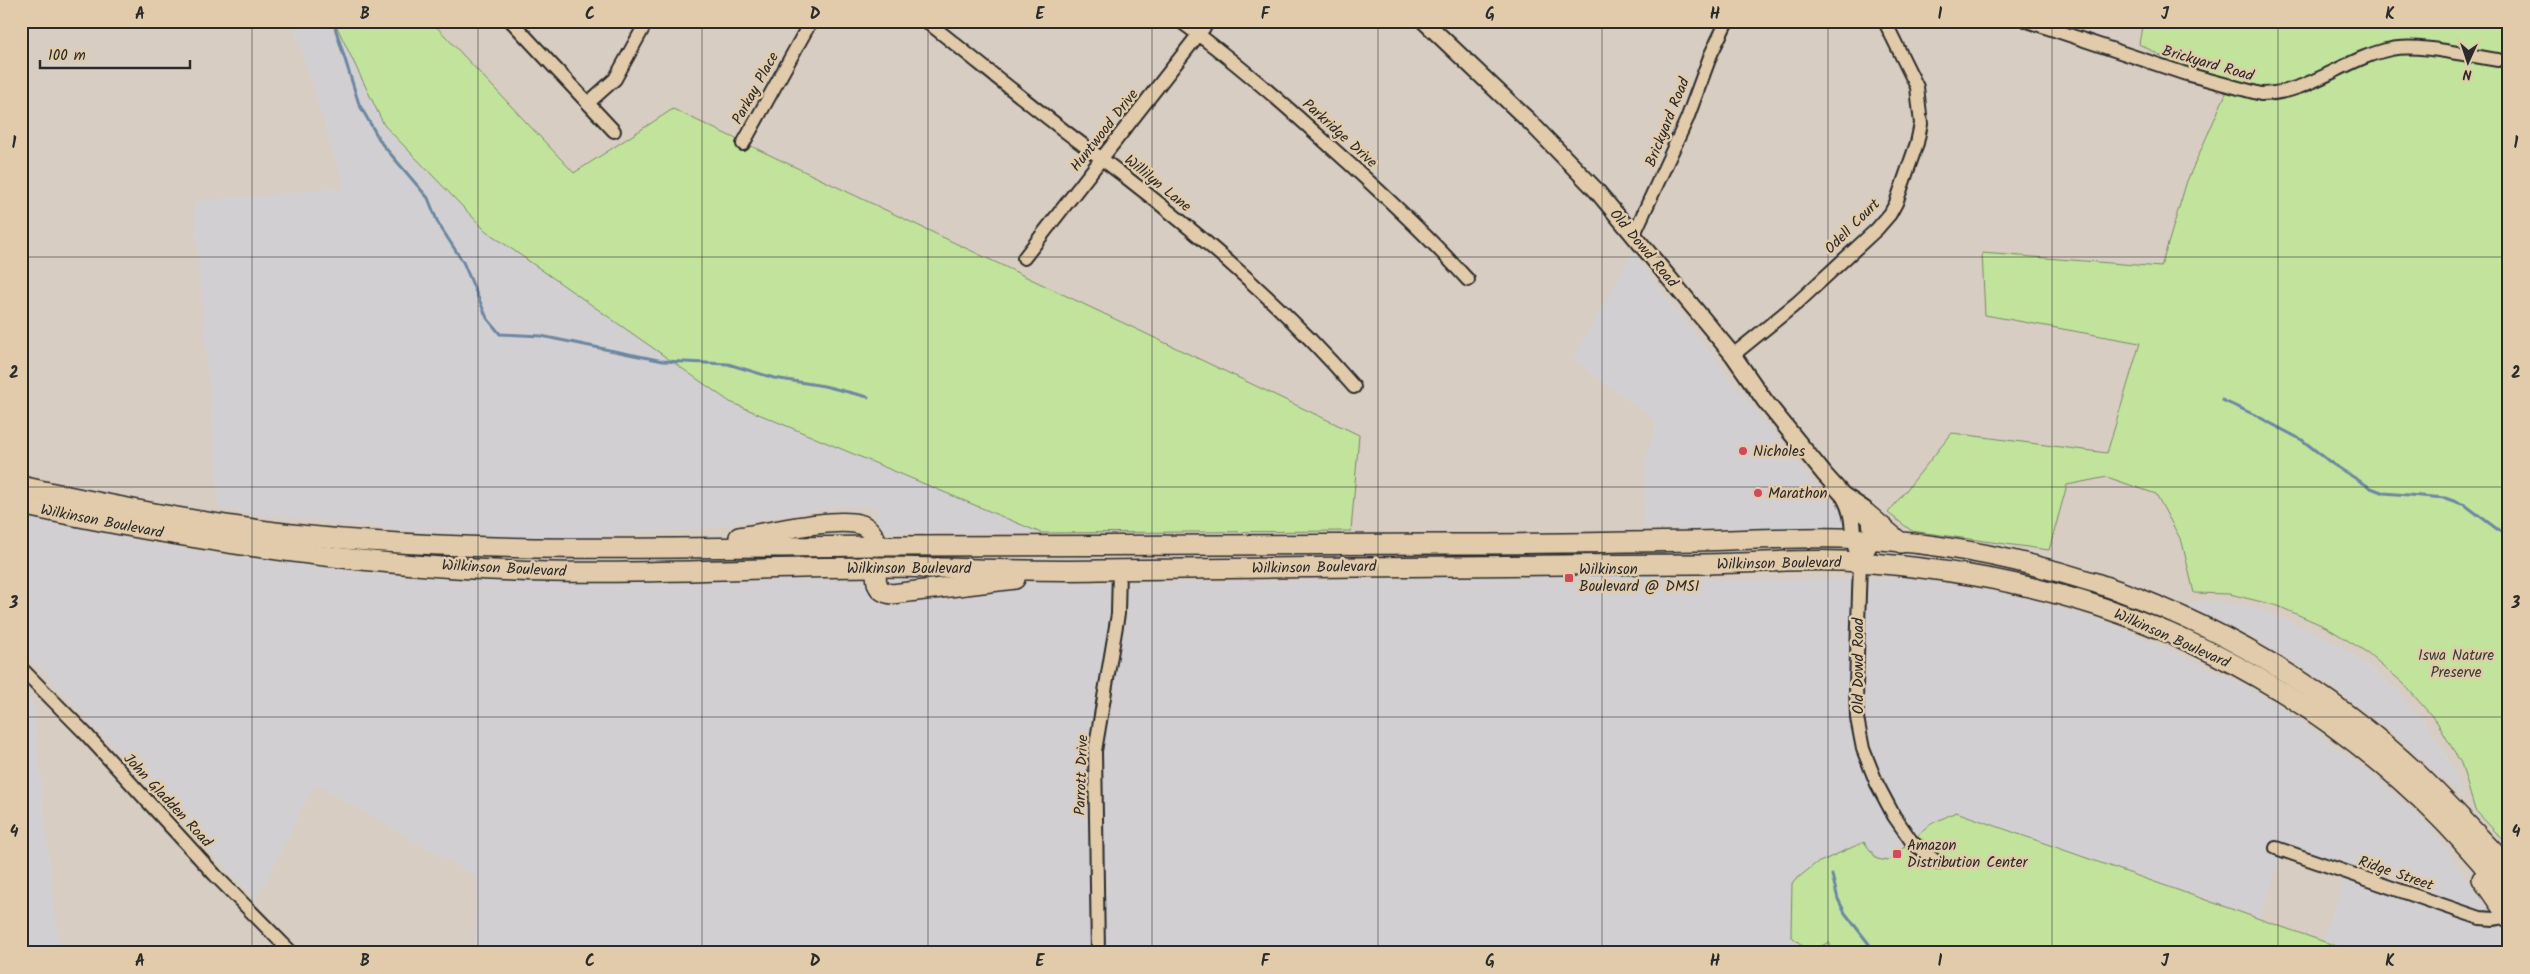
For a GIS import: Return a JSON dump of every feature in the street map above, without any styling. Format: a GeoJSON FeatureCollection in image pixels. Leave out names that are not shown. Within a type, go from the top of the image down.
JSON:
{"type":"FeatureCollection","features":[{"type":"Feature","properties":{"kind":"main road","name":"Wilkinson Boulevard"},"geometry":{"type":"LineString","coordinates":[[21,486],[104,504],[248,529],[363,541],[553,549],[653,548],[850,523],[870,530],[876,539],[877,546],[1360,545],[1790,538],[1901,543],[2019,562],[2096,584],[2176,614],[2224,636],[2287,673],[2343,712],[2399,757],[2509,868]]}},
{"type":"Feature","properties":{"kind":"main road","name":"Wilkinson Boulevard"},"geometry":{"type":"LineString","coordinates":[[21,505],[104,523],[220,542],[422,564],[554,572],[876,567],[1097,570],[1702,564],[1792,561],[1860,563],[1972,575],[2016,583],[2098,606],[2146,624],[2216,655],[2278,690],[2353,742],[2438,817],[2509,894]]}},
{"type":"Feature","properties":{"kind":"main road"},"geometry":{"type":"LineString","coordinates":[[1866,513],[1901,543]]}},
{"type":"Feature","properties":{"kind":"main road"},"geometry":{"type":"LineString","coordinates":[[876,567],[878,588],[884,593],[892,594],[1097,570]]}},
{"type":"Feature","properties":{"kind":"main road"},"geometry":{"type":"LineString","coordinates":[[2278,690],[2287,673]]}},
{"type":"Feature","properties":{"kind":"main road"},"geometry":{"type":"LineString","coordinates":[[2438,817],[2508,917]]}},
{"type":"Feature","properties":{"kind":"street"},"geometry":{"type":"LineString","coordinates":[[512,21],[614,131]]}},
{"type":"Feature","properties":{"kind":"street"},"geometry":{"type":"LineString","coordinates":[[588,103],[615,80],[647,21]]}},
{"type":"Feature","properties":{"kind":"street","name":"Parkay Place"},"geometry":{"type":"LineString","coordinates":[[743,144],[810,21]]}},
{"type":"Feature","properties":{"kind":"street","name":"Willilyn Lane"},"geometry":{"type":"LineString","coordinates":[[926,21],[1102,159],[1218,255],[1318,347],[1354,387]]}},
{"type":"Feature","properties":{"kind":"street","name":"Parkridge Drive"},"geometry":{"type":"LineString","coordinates":[[1180,21],[1296,115],[1435,243],[1468,280]]}},
{"type":"Feature","properties":{"kind":"street","name":"Huntwood Drive"},"geometry":{"type":"LineString","coordinates":[[1024,258],[1209,21]]}},
{"type":"Feature","properties":{"kind":"street","name":"Old Dowd Road"},"geometry":{"type":"LineString","coordinates":[[1424,21],[1530,121],[1596,190],[1733,354],[1786,428],[1843,495],[1864,509],[1866,513]]}},
{"type":"Feature","properties":{"kind":"street","name":"Brickyard Road"},"geometry":{"type":"LineString","coordinates":[[1634,234],[1683,128],[1711,54],[1727,21]]}},
{"type":"Feature","properties":{"kind":"street","name":"Brickyard Road"},"geometry":{"type":"LineString","coordinates":[[2026,21],[2183,74],[2261,94],[2273,94],[2300,87],[2391,49],[2414,48],[2498,60]]}},
{"type":"Feature","properties":{"kind":"street","name":"Odell Court"},"geometry":{"type":"LineString","coordinates":[[1733,354],[1796,303],[1877,229],[1890,214],[1896,203],[1917,143],[1921,124],[1917,87],[1887,26]]}},
{"type":"Feature","properties":{"kind":"street","name":"Old Dowd Road"},"geometry":{"type":"LineString","coordinates":[[1843,495],[1863,540],[1860,563],[1856,686],[1857,718],[1863,749],[1877,784],[1894,816],[1912,842],[1938,863]]}},
{"type":"Feature","properties":{"kind":"street"},"geometry":{"type":"LineString","coordinates":[[1863,540],[1870,519],[1866,513]]}},
{"type":"Feature","properties":{"kind":"street"},"geometry":{"type":"LineString","coordinates":[[422,564],[424,544]]}},
{"type":"Feature","properties":{"kind":"street"},"geometry":{"type":"LineString","coordinates":[[876,567],[877,546]]}},
{"type":"Feature","properties":{"kind":"street","name":"Parrott Drive"},"geometry":{"type":"LineString","coordinates":[[1098,953],[1095,751],[1118,614],[1119,569]]}},
{"type":"Feature","properties":{"kind":"street","name":"John Gladden Road"},"geometry":{"type":"LineString","coordinates":[[21,668],[85,733],[215,875],[292,953]]}},
{"type":"Feature","properties":{"kind":"street","name":"Ridge Street"},"geometry":{"type":"LineString","coordinates":[[2276,848],[2480,918],[2508,917]]}},
{"type":"Feature","properties":{"kind":"shaded area"},"geometry":{"type":"Polygon","coordinates":[[[292,21],[334,21],[384,125],[486,231],[730,402],[1041,533],[877,532],[877,507],[840,507],[695,530],[587,537],[514,537],[411,531],[219,510],[193,201],[344,188],[292,21]]]}},
{"type":"Feature","properties":{"kind":"shaded area"},"geometry":{"type":"Polygon","coordinates":[[[1632,252],[1775,436],[1814,483],[1847,515],[1846,528],[1643,529],[1646,457],[1656,422],[1573,359],[1632,252]]]}},
{"type":"Feature","properties":{"kind":"shaded area"},"geometry":{"type":"Polygon","coordinates":[[[21,517],[195,551],[394,576],[513,582],[998,578],[1093,583],[1654,575],[1736,580],[1903,578],[1982,589],[2033,600],[2117,626],[2236,680],[2278,705],[2367,770],[2429,825],[2504,932],[2497,953],[2356,953],[2323,941],[2344,878],[2281,857],[2260,918],[1956,812],[1931,824],[1854,894],[1889,953],[474,953],[477,877],[315,784],[256,901],[21,648],[21,517]]]}},
{"type":"Feature","properties":{"kind":"shaded area"},"geometry":{"type":"Polygon","coordinates":[[[2205,601],[2227,602],[2272,613],[2340,645],[2369,666],[2397,689],[2421,716],[2438,740],[2453,767],[2463,798],[2396,735],[2328,684],[2263,643],[2184,604],[2205,601]]]}},
{"type":"Feature","properties":{"kind":"shaded area"},"geometry":{"type":"Polygon","coordinates":[[[21,686],[33,698],[59,953],[27,953],[21,826],[21,686]]]}},
{"type":"Feature","properties":{"kind":"green space"},"geometry":{"type":"Polygon","coordinates":[[[334,21],[431,21],[574,173],[673,109],[1359,435],[1351,531],[1041,533],[730,402],[486,231],[384,125],[334,21]]]}},
{"type":"Feature","properties":{"kind":"green space","name":"Iswa Nature Preserve"},"geometry":{"type":"Polygon","coordinates":[[[2143,21],[2509,21],[2509,846],[2475,810],[2461,763],[2437,722],[2403,683],[2368,653],[2326,627],[2278,606],[2230,594],[2194,593],[2182,542],[2156,494],[2107,477],[2067,485],[2049,550],[1912,531],[1888,513],[1952,433],[2107,453],[2140,343],[1985,315],[1982,253],[2161,267],[2187,181],[2227,91],[2139,44],[2143,21]]]}},
{"type":"Feature","properties":{"kind":"green space"},"geometry":{"type":"Polygon","coordinates":[[[1956,812],[2356,953],[1834,953],[1829,942],[1814,950],[1804,947],[1791,936],[1792,883],[1815,864],[1864,842],[1877,859],[1888,861],[1931,824],[1956,812]]]}},
{"type":"Feature","properties":{"kind":"waterway"},"geometry":{"type":"LineString","coordinates":[[333,21],[359,104],[382,144],[428,198],[438,223],[463,262],[487,318],[500,334],[541,336],[663,361],[728,364],[774,378],[824,386],[868,397]]}},
{"type":"Feature","properties":{"kind":"waterway"},"geometry":{"type":"LineString","coordinates":[[2222,400],[2302,440],[2334,465],[2371,488],[2384,493],[2445,498],[2465,505],[2509,538]]}},
{"type":"Feature","properties":{"kind":"waterway"},"geometry":{"type":"LineString","coordinates":[[1832,875],[1838,899],[1845,913],[1876,953]]}},
{"type":"Feature","properties":{"kind":"place","name":"Nicholes"},"geometry":{"type":"Point","coordinates":[1743,451]}},
{"type":"Feature","properties":{"kind":"place","name":"Marathon"},"geometry":{"type":"Point","coordinates":[1758,493]}},
{"type":"Feature","properties":{"kind":"place","name":"Wilkinson Boulevard @ DMSI"},"geometry":{"type":"Point","coordinates":[1569,578]}},
{"type":"Feature","properties":{"kind":"place","name":"Amazon Distribution Center"},"geometry":{"type":"Point","coordinates":[1897,854]}}]}
